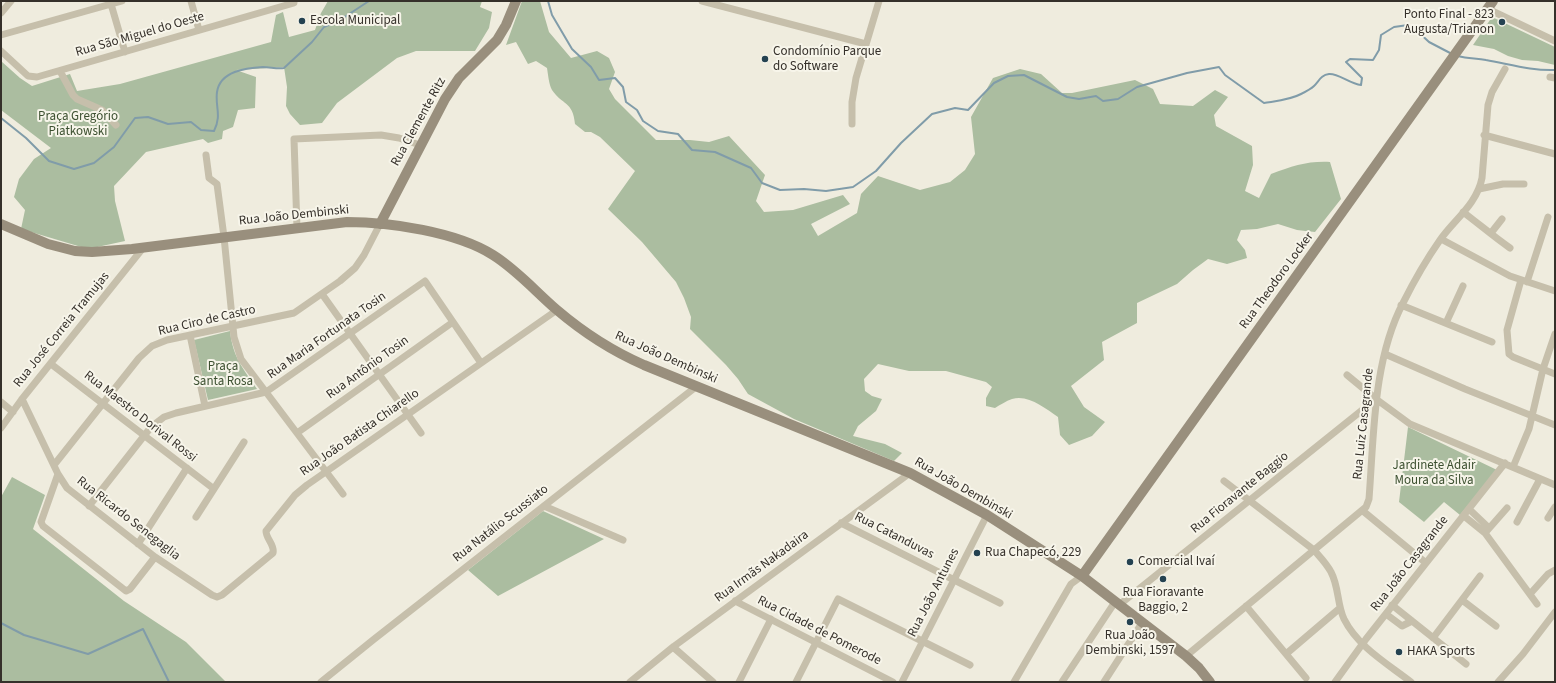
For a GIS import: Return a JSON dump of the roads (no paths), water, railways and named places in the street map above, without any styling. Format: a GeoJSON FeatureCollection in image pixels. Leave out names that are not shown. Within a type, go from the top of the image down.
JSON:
{"type":"FeatureCollection","features":[{"type":"Feature","properties":{"kind":"main road","name":"Rua Clemente Ritz"},"geometry":{"type":"LineString","coordinates":[[380,224],[420,145],[452,87],[491,47],[502,33],[510,18],[516,1]]}},
{"type":"Feature","properties":{"kind":"main road","name":"Rua Theodoro Locker"},"geometry":{"type":"LineString","coordinates":[[1082,576],[1491,5]]}},
{"type":"Feature","properties":{"kind":"main road","name":"Rua João Dembinski"},"geometry":{"type":"LineString","coordinates":[[1,224],[48,244],[75,251],[104,252],[143,248],[337,223],[380,224],[449,236],[474,244],[508,265],[557,310],[585,332],[613,350],[644,365],[910,473],[987,515],[1082,576],[1186,656],[1199,668],[1210,682]]}},
{"type":"Feature","properties":{"kind":"street"},"geometry":{"type":"LineString","coordinates":[[1,35],[122,1]]}},
{"type":"Feature","properties":{"kind":"street"},"geometry":{"type":"LineString","coordinates":[[191,1],[199,30]]}},
{"type":"Feature","properties":{"kind":"street"},"geometry":{"type":"LineString","coordinates":[[702,1],[866,44]]}},
{"type":"Feature","properties":{"kind":"street"},"geometry":{"type":"LineString","coordinates":[[852,124],[854,90],[879,1]]}},
{"type":"Feature","properties":{"kind":"street","name":"Rua São Miguel do Oeste"},"geometry":{"type":"LineString","coordinates":[[1,51],[23,72],[32,77],[42,76],[294,2]]}},
{"type":"Feature","properties":{"kind":"street"},"geometry":{"type":"LineString","coordinates":[[1,13],[7,3]]}},
{"type":"Feature","properties":{"kind":"street"},"geometry":{"type":"LineString","coordinates":[[111,4],[125,52]]}},
{"type":"Feature","properties":{"kind":"street"},"geometry":{"type":"LineString","coordinates":[[1491,5],[1555,41]]}},
{"type":"Feature","properties":{"kind":"street","name":"Rua Luiz Casagrande"},"geometry":{"type":"LineString","coordinates":[[1363,510],[1369,499],[1376,399],[1392,328],[1401,305],[1441,239],[1479,189],[1482,178],[1484,135],[1489,98],[1504,69]]}},
{"type":"Feature","properties":{"kind":"street"},"geometry":{"type":"LineString","coordinates":[[60,71],[73,95],[102,110],[116,125]]}},
{"type":"Feature","properties":{"kind":"street"},"geometry":{"type":"LineString","coordinates":[[297,228],[294,139],[381,135],[399,138],[420,145]]}},
{"type":"Feature","properties":{"kind":"street"},"geometry":{"type":"LineString","coordinates":[[1484,135],[1555,154]]}},
{"type":"Feature","properties":{"kind":"street"},"geometry":{"type":"LineString","coordinates":[[206,155],[209,178],[217,184],[235,344],[241,359],[343,494]]}},
{"type":"Feature","properties":{"kind":"street"},"geometry":{"type":"LineString","coordinates":[[1479,189],[1503,184],[1524,184]]}},
{"type":"Feature","properties":{"kind":"street"},"geometry":{"type":"LineString","coordinates":[[1463,212],[1510,248]]}},
{"type":"Feature","properties":{"kind":"street"},"geometry":{"type":"LineString","coordinates":[[1548,217],[1507,330],[1508,351],[1510,356],[1555,374]]}},
{"type":"Feature","properties":{"kind":"street"},"geometry":{"type":"LineString","coordinates":[[1491,233],[1502,218]]}},
{"type":"Feature","properties":{"kind":"street","name":"Rua Ciro de Castro"},"geometry":{"type":"LineString","coordinates":[[54,465],[139,358],[152,346],[167,340],[294,313],[322,294],[355,268],[364,255],[380,224]]}},
{"type":"Feature","properties":{"kind":"street"},"geometry":{"type":"LineString","coordinates":[[1441,239],[1502,272],[1555,291]]}},
{"type":"Feature","properties":{"kind":"street","name":"Rua José Correia Tramujas"},"geometry":{"type":"LineString","coordinates":[[1,428],[22,399],[143,248]]}},
{"type":"Feature","properties":{"kind":"street","name":"Rua Maria Fortunata Tosin"},"geometry":{"type":"LineString","coordinates":[[89,506],[144,436],[164,417],[266,392],[425,281],[453,322]]}},
{"type":"Feature","properties":{"kind":"street"},"geometry":{"type":"LineString","coordinates":[[1446,323],[1463,286]]}},
{"type":"Feature","properties":{"kind":"street"},"geometry":{"type":"LineString","coordinates":[[322,294],[421,433]]}},
{"type":"Feature","properties":{"kind":"street"},"geometry":{"type":"LineString","coordinates":[[1401,305],[1492,342]]}},
{"type":"Feature","properties":{"kind":"street","name":"Rua João Batista Chiarello"},"geometry":{"type":"LineString","coordinates":[[217,597],[222,595],[272,555],[274,550],[266,536],[267,528],[296,495],[326,472],[557,310]]}},
{"type":"Feature","properties":{"kind":"street"},"geometry":{"type":"LineString","coordinates":[[453,322],[481,363]]}},
{"type":"Feature","properties":{"kind":"street","name":"Rua Antônio Tosin"},"geometry":{"type":"LineString","coordinates":[[297,433],[453,322]]}},
{"type":"Feature","properties":{"kind":"street"},"geometry":{"type":"LineString","coordinates":[[1513,467],[1525,439],[1543,369],[1555,334]]}},
{"type":"Feature","properties":{"kind":"street"},"geometry":{"type":"LineString","coordinates":[[190,335],[205,406]]}},
{"type":"Feature","properties":{"kind":"street"},"geometry":{"type":"LineString","coordinates":[[1385,354],[1555,425]]}},
{"type":"Feature","properties":{"kind":"street","name":"Rua Maestro Dorival Rossi"},"geometry":{"type":"LineString","coordinates":[[51,364],[214,489]]}},
{"type":"Feature","properties":{"kind":"street"},"geometry":{"type":"LineString","coordinates":[[1348,375],[1376,399],[1414,426],[1540,478],[1554,482]]}},
{"type":"Feature","properties":{"kind":"street","name":"Rua Natálio Scussiato"},"geometry":{"type":"LineString","coordinates":[[321,682],[697,386]]}},
{"type":"Feature","properties":{"kind":"street","name":"Rua Ricardo Senegaglia"},"geometry":{"type":"LineString","coordinates":[[22,399],[58,474],[67,488],[155,557],[217,597]]}},
{"type":"Feature","properties":{"kind":"street","name":"Rua Fioravante Baggio"},"geometry":{"type":"LineString","coordinates":[[1062,682],[1117,603],[1249,501],[1376,399]]}},
{"type":"Feature","properties":{"kind":"street"},"geometry":{"type":"LineString","coordinates":[[1,402],[13,412]]}},
{"type":"Feature","properties":{"kind":"street"},"geometry":{"type":"LineString","coordinates":[[196,517],[244,442]]}},
{"type":"Feature","properties":{"kind":"street","name":"Rua João Casagrande"},"geometry":{"type":"LineString","coordinates":[[1335,682],[1392,605],[1505,463]]}},
{"type":"Feature","properties":{"kind":"street"},"geometry":{"type":"LineString","coordinates":[[138,544],[186,468]]}},
{"type":"Feature","properties":{"kind":"street","name":"Rua Irmãs Nakadaira"},"geometry":{"type":"LineString","coordinates":[[634,681],[673,647],[910,473]]}},
{"type":"Feature","properties":{"kind":"street"},"geometry":{"type":"LineString","coordinates":[[58,474],[41,522],[43,526],[126,591],[130,589],[155,557]]}},
{"type":"Feature","properties":{"kind":"street"},"geometry":{"type":"LineString","coordinates":[[1517,522],[1540,478]]}},
{"type":"Feature","properties":{"kind":"street"},"geometry":{"type":"LineString","coordinates":[[1224,481],[1314,550],[1332,572],[1340,608],[1349,627],[1362,644],[1411,682]]}},
{"type":"Feature","properties":{"kind":"street"},"geometry":{"type":"LineString","coordinates":[[544,506],[622,540]]}},
{"type":"Feature","properties":{"kind":"street"},"geometry":{"type":"LineString","coordinates":[[1548,518],[1555,507]]}},
{"type":"Feature","properties":{"kind":"street"},"geometry":{"type":"LineString","coordinates":[[1487,531],[1507,508]]}},
{"type":"Feature","properties":{"kind":"street"},"geometry":{"type":"LineString","coordinates":[[1186,656],[1363,510],[1426,563]]}},
{"type":"Feature","properties":{"kind":"street"},"geometry":{"type":"LineString","coordinates":[[1466,513],[1487,531],[1537,604]]}},
{"type":"Feature","properties":{"kind":"street","name":"Rua João Antunes"},"geometry":{"type":"LineString","coordinates":[[902,682],[987,515]]}},
{"type":"Feature","properties":{"kind":"street","name":"Rua Catanduvas"},"geometry":{"type":"LineString","coordinates":[[842,523],[1000,603]]}},
{"type":"Feature","properties":{"kind":"street"},"geometry":{"type":"LineString","coordinates":[[1530,594],[1548,574],[1555,570]]}},
{"type":"Feature","properties":{"kind":"street"},"geometry":{"type":"LineString","coordinates":[[1014,682],[1071,584],[1082,576]]}},
{"type":"Feature","properties":{"kind":"street"},"geometry":{"type":"LineString","coordinates":[[1433,638],[1480,576]]}},
{"type":"Feature","properties":{"kind":"street"},"geometry":{"type":"LineString","coordinates":[[796,682],[838,599],[970,665]]}},
{"type":"Feature","properties":{"kind":"street"},"geometry":{"type":"LineString","coordinates":[[1462,600],[1496,626]]}},
{"type":"Feature","properties":{"kind":"street","name":"Rua Cidade de Pomerode"},"geometry":{"type":"LineString","coordinates":[[735,601],[892,682]]}},
{"type":"Feature","properties":{"kind":"street"},"geometry":{"type":"LineString","coordinates":[[1392,605],[1466,664]]}},
{"type":"Feature","properties":{"kind":"street"},"geometry":{"type":"LineString","coordinates":[[1246,606],[1306,678]]}},
{"type":"Feature","properties":{"kind":"street"},"geometry":{"type":"LineString","coordinates":[[1286,654],[1340,608]]}},
{"type":"Feature","properties":{"kind":"street"},"geometry":{"type":"LineString","coordinates":[[1386,614],[1402,626],[1412,621]]}},
{"type":"Feature","properties":{"kind":"street"},"geometry":{"type":"LineString","coordinates":[[1498,682],[1554,617]]}},
{"type":"Feature","properties":{"kind":"street"},"geometry":{"type":"LineString","coordinates":[[739,682],[771,619]]}},
{"type":"Feature","properties":{"kind":"street"},"geometry":{"type":"LineString","coordinates":[[1107,681],[1142,623]]}},
{"type":"Feature","properties":{"kind":"street"},"geometry":{"type":"LineString","coordinates":[[673,647],[713,682]]}},
{"type":"Feature","properties":{"kind":"waterway"},"geometry":{"type":"LineString","coordinates":[[1,118],[26,138],[49,161],[74,169],[94,163],[114,147],[135,118],[148,117],[168,124],[191,122],[201,130],[214,131],[218,120],[217,92],[223,79],[235,72],[249,68],[284,68],[312,42],[324,27],[340,20],[369,1]]}},
{"type":"Feature","properties":{"kind":"waterway"},"geometry":{"type":"LineString","coordinates":[[548,1],[552,15],[572,49],[591,67],[599,80],[615,78],[623,87],[626,102],[637,110],[643,121],[658,131],[678,134],[692,150],[715,152],[751,168],[762,183],[780,190],[804,189],[826,191],[853,187],[876,171],[901,143],[932,114],[955,108],[968,110],[994,83],[1008,76],[1024,75],[1067,97],[1079,99],[1096,96],[1103,101],[1118,99],[1137,87],[1187,73],[1219,67],[1225,75],[1264,103],[1297,96],[1314,86],[1322,77],[1329,74],[1336,75],[1361,85],[1362,78],[1346,62],[1350,59],[1373,60],[1379,50],[1381,35],[1394,27],[1408,25],[1415,29],[1429,42],[1452,54]]}},
{"type":"Feature","properties":{"kind":"waterway"},"geometry":{"type":"LineString","coordinates":[[1458,56],[1529,68],[1555,70]]}},
{"type":"Feature","properties":{"kind":"waterway"},"geometry":{"type":"LineString","coordinates":[[1,623],[24,635],[88,654],[143,629],[169,682]]}},
{"type":"Feature","properties":{"kind":"place","name":"Escola Municipal"},"geometry":{"type":"Point","coordinates":[302,21]}},
{"type":"Feature","properties":{"kind":"place","name":"Ponto Final - 823 Augusta/Trianon"},"geometry":{"type":"Point","coordinates":[1502,22]}},
{"type":"Feature","properties":{"kind":"place","name":"Condomínio Parque do Software"},"geometry":{"type":"Point","coordinates":[765,59]}},
{"type":"Feature","properties":{"kind":"place","name":"Rua Chapecó, 229"},"geometry":{"type":"Point","coordinates":[977,553]}},
{"type":"Feature","properties":{"kind":"place","name":"Comercial Ivaí"},"geometry":{"type":"Point","coordinates":[1130,562]}},
{"type":"Feature","properties":{"kind":"place","name":"Rua Fioravante Baggio, 2"},"geometry":{"type":"Point","coordinates":[1163,579]}},
{"type":"Feature","properties":{"kind":"place","name":"Rua João Dembinski, 1597"},"geometry":{"type":"Point","coordinates":[1130,622]}},
{"type":"Feature","properties":{"kind":"place","name":"HAKA Sports"},"geometry":{"type":"Point","coordinates":[1399,652]}},
{"type":"Feature","properties":{"kind":"park label","name":"Praça Gregório Piatkowski"},"geometry":{"type":"Point","coordinates":[78,124]}},
{"type":"Feature","properties":{"kind":"park label","name":"Praça Santa Rosa"},"geometry":{"type":"Point","coordinates":[223,374]}},
{"type":"Feature","properties":{"kind":"park label","name":"Jardinete Adair Moura da Silva"},"geometry":{"type":"Point","coordinates":[1434,474]}}]}
